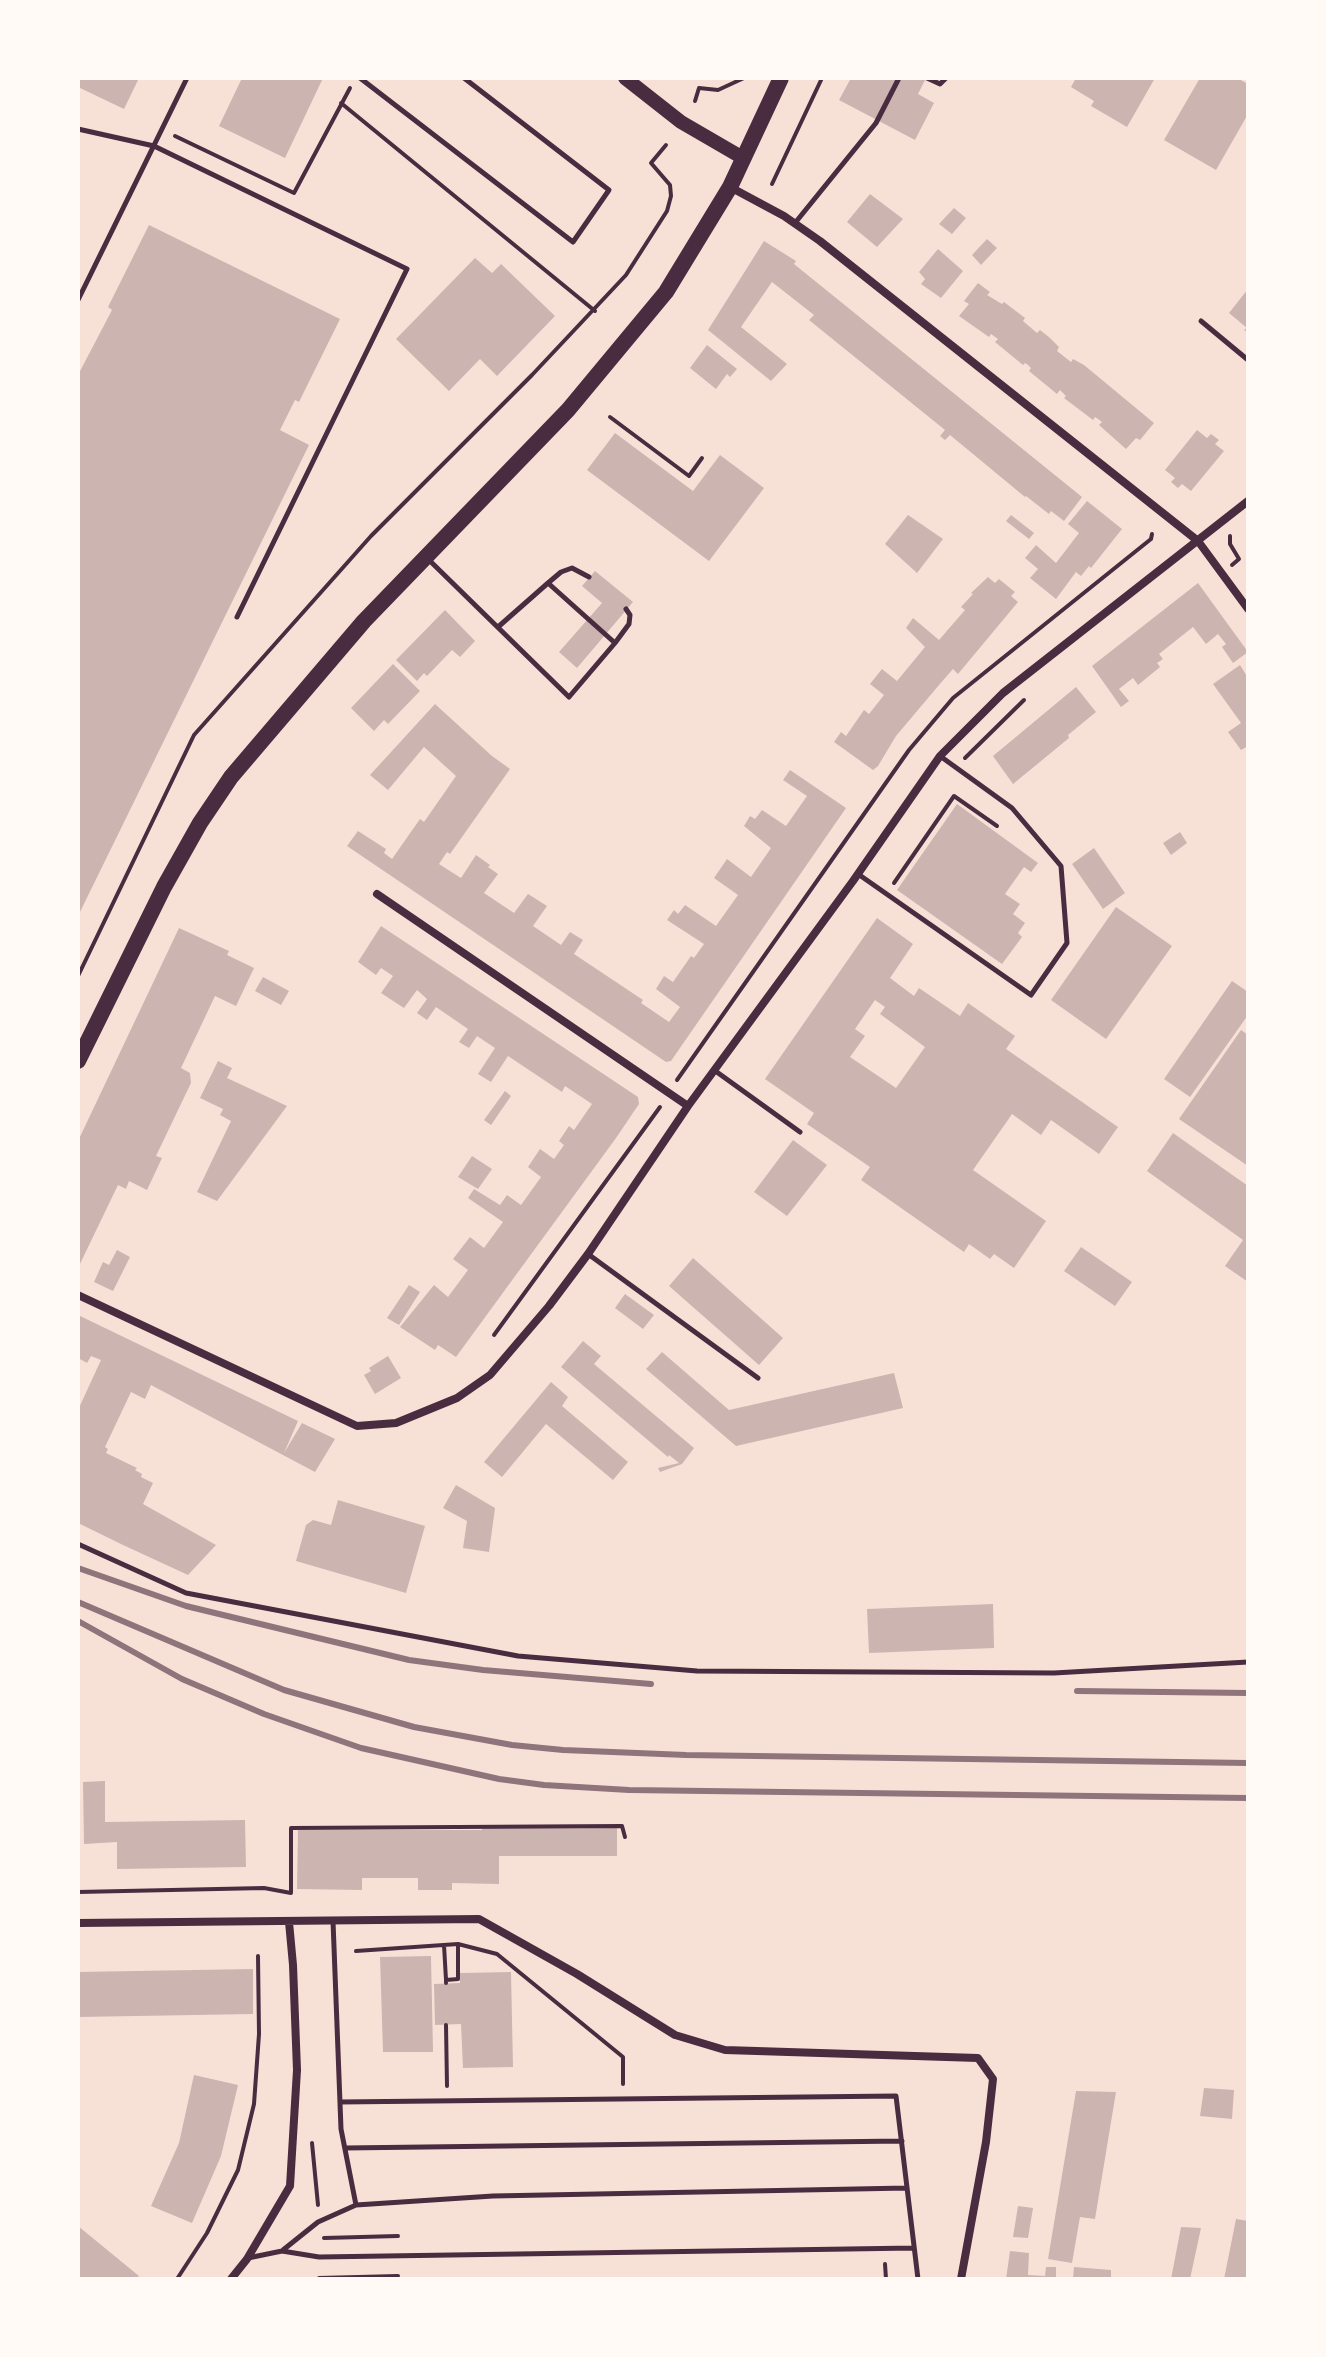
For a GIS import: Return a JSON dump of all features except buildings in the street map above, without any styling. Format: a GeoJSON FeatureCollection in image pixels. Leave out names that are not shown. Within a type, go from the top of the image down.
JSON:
{"type":"FeatureCollection","features":[{"type":"Feature","properties":{"kind":"main road"},"geometry":{"type":"LineString","coordinates":[[625,78],[681,122],[743,158]]}},
{"type":"Feature","properties":{"kind":"main road"},"geometry":{"type":"LineString","coordinates":[[78,1061],[164,887],[200,823],[231,777],[364,621],[568,410],[666,292],[730,187],[781,78]]}},
{"type":"Feature","properties":{"kind":"street"},"geometry":{"type":"LineString","coordinates":[[730,187],[795,223],[1198,541],[1248,609]]}},
{"type":"Feature","properties":{"kind":"street"},"geometry":{"type":"LineString","coordinates":[[78,1295],[357,1426],[396,1423],[457,1398],[490,1375],[549,1306],[688,1106],[858,874],[940,756],[1003,693],[1248,501]]}},
{"type":"Feature","properties":{"kind":"street"},"geometry":{"type":"LineString","coordinates":[[377,894],[688,1106]]}},
{"type":"Feature","properties":{"kind":"street"},"geometry":{"type":"LineString","coordinates":[[78,1923],[479,1919],[577,1974],[675,2035],[725,2050],[978,2058],[993,2079],[986,2142],[961,2279]]}},
{"type":"Feature","properties":{"kind":"street"},"geometry":{"type":"LineString","coordinates":[[231,2279],[247,2259],[290,2186],[297,2070],[289,1922]]}},
{"type":"Feature","properties":{"kind":"lane"},"geometry":{"type":"LineString","coordinates":[[358,78],[573,242],[609,190],[464,78]]}},
{"type":"Feature","properties":{"kind":"lane"},"geometry":{"type":"LineString","coordinates":[[795,223],[876,123],[899,78]]}},
{"type":"Feature","properties":{"kind":"lane"},"geometry":{"type":"LineString","coordinates":[[927,78],[940,84],[946,78]]}},
{"type":"Feature","properties":{"kind":"lane"},"geometry":{"type":"LineString","coordinates":[[78,300],[186,79]]}},
{"type":"Feature","properties":{"kind":"lane"},"geometry":{"type":"LineString","coordinates":[[78,129],[154,146],[407,269],[237,617]]}},
{"type":"Feature","properties":{"kind":"lane"},"geometry":{"type":"LineString","coordinates":[[1201,321],[1248,360]]}},
{"type":"Feature","properties":{"kind":"lane"},"geometry":{"type":"LineString","coordinates":[[426,557],[569,697],[629,624],[630,615],[626,609]]}},
{"type":"Feature","properties":{"kind":"lane"},"geometry":{"type":"LineString","coordinates":[[498,627],[561,572],[572,568],[589,577]]}},
{"type":"Feature","properties":{"kind":"lane"},"geometry":{"type":"LineString","coordinates":[[548,583],[615,643]]}},
{"type":"Feature","properties":{"kind":"lane"},"geometry":{"type":"LineString","coordinates":[[858,874],[1031,995],[1067,943],[1061,866],[1012,808],[940,756]]}},
{"type":"Feature","properties":{"kind":"lane"},"geometry":{"type":"LineString","coordinates":[[714,1070],[800,1132]]}},
{"type":"Feature","properties":{"kind":"lane"},"geometry":{"type":"LineString","coordinates":[[588,1254],[758,1378]]}},
{"type":"Feature","properties":{"kind":"lane"},"geometry":{"type":"LineString","coordinates":[[78,1544],[186,1593],[518,1656],[697,1671],[1054,1673],[1248,1662]]}},
{"type":"Feature","properties":{"kind":"lane"},"geometry":{"type":"LineString","coordinates":[[333,1921],[340,2102],[356,2205]]}},
{"type":"Feature","properties":{"kind":"lane"},"geometry":{"type":"LineString","coordinates":[[340,2102],[896,2096],[918,2279]]}},
{"type":"Feature","properties":{"kind":"lane"},"geometry":{"type":"LineString","coordinates":[[345,2148],[902,2141]]}},
{"type":"Feature","properties":{"kind":"lane"},"geometry":{"type":"LineString","coordinates":[[282,2251],[318,2222],[356,2205],[493,2196],[907,2188]]}},
{"type":"Feature","properties":{"kind":"lane"},"geometry":{"type":"LineString","coordinates":[[247,2259],[282,2251],[319,2257],[914,2248]]}},
{"type":"Feature","properties":{"kind":"path"},"geometry":{"type":"LineString","coordinates":[[162,130],[294,193],[341,103],[358,78]]}},
{"type":"Feature","properties":{"kind":"path"},"geometry":{"type":"LineString","coordinates":[[695,101],[699,88],[718,90],[743,78]]}},
{"type":"Feature","properties":{"kind":"path"},"geometry":{"type":"LineString","coordinates":[[772,184],[822,78]]}},
{"type":"Feature","properties":{"kind":"path"},"geometry":{"type":"LineString","coordinates":[[341,103],[595,311]]}},
{"type":"Feature","properties":{"kind":"path"},"geometry":{"type":"LineString","coordinates":[[78,976],[194,735],[371,536],[595,311],[626,275],[667,211],[670,185],[651,163],[666,145]]}},
{"type":"Feature","properties":{"kind":"path"},"geometry":{"type":"LineString","coordinates":[[610,417],[689,476],[702,458]]}},
{"type":"Feature","properties":{"kind":"path"},"geometry":{"type":"LineString","coordinates":[[1222,572],[1239,559],[1230,544],[1233,530]]}},
{"type":"Feature","properties":{"kind":"path"},"geometry":{"type":"LineString","coordinates":[[957,768],[1026,699]]}},
{"type":"Feature","properties":{"kind":"path"},"geometry":{"type":"LineString","coordinates":[[865,864],[893,883],[954,796],[997,826]]}},
{"type":"Feature","properties":{"kind":"path"},"geometry":{"type":"LineString","coordinates":[[78,1892],[264,1888],[291,1893],[291,1828],[622,1826],[625,1837]]}},
{"type":"Feature","properties":{"kind":"path"},"geometry":{"type":"LineString","coordinates":[[444,1945],[446,1982],[458,1979],[458,1944]]}},
{"type":"Feature","properties":{"kind":"path"},"geometry":{"type":"LineString","coordinates":[[356,1951],[458,1944],[497,1954],[623,2057],[623,2084]]}},
{"type":"Feature","properties":{"kind":"path"},"geometry":{"type":"LineString","coordinates":[[177,2279],[207,2233],[238,2170],[254,2104],[259,2034],[258,1956]]}},
{"type":"Feature","properties":{"kind":"path"},"geometry":{"type":"LineString","coordinates":[[446,2025],[447,2086]]}},
{"type":"Feature","properties":{"kind":"path"},"geometry":{"type":"LineString","coordinates":[[312,2143],[318,2205]]}},
{"type":"Feature","properties":{"kind":"path"},"geometry":{"type":"LineString","coordinates":[[319,2238],[398,2236]]}},
{"type":"Feature","properties":{"kind":"path"},"geometry":{"type":"LineString","coordinates":[[885,2264],[886,2279]]}},
{"type":"Feature","properties":{"kind":"path"},"geometry":{"type":"LineString","coordinates":[[319,2277],[398,2276]]}},
{"type":"Feature","properties":{"kind":"railway"},"geometry":{"type":"LineString","coordinates":[[78,1568],[186,1606],[409,1660],[483,1670],[651,1684]]}},
{"type":"Feature","properties":{"kind":"railway"},"geometry":{"type":"LineString","coordinates":[[78,1602],[284,1690],[414,1727],[512,1745],[686,1755],[1248,1763]]}},
{"type":"Feature","properties":{"kind":"railway"},"geometry":{"type":"LineString","coordinates":[[78,1621],[182,1679],[264,1714],[361,1748],[499,1779],[629,1790],[1248,1798]]}},
{"type":"Feature","properties":{"kind":"railway"},"geometry":{"type":"LineString","coordinates":[[1077,1691],[1248,1693]]}}]}
